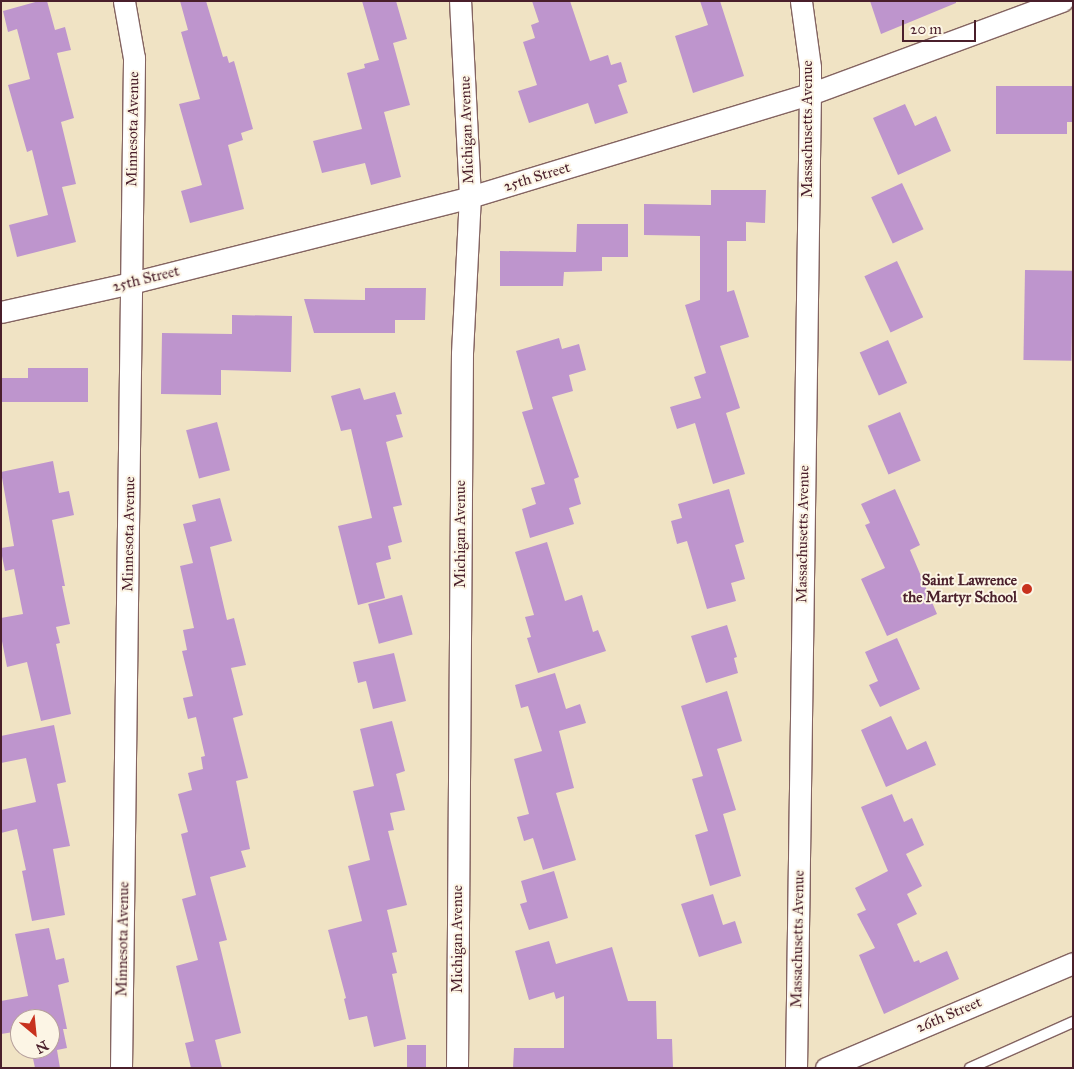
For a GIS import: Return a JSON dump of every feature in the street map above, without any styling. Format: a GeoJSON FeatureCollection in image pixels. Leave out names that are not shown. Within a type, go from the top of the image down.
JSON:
{"type":"FeatureCollection","features":[{"type":"Feature","properties":{"kind":"street","name":"Minnesota Avenue"},"geometry":{"type":"LineString","coordinates":[[121,1068],[134,58],[124,1]]}},
{"type":"Feature","properties":{"kind":"street","name":"Michigan Avenue"},"geometry":{"type":"LineString","coordinates":[[457,1068],[462,353],[470,197],[460,1]]}},
{"type":"Feature","properties":{"kind":"street","name":"Massachusetts Avenue"},"geometry":{"type":"LineString","coordinates":[[796,1068],[810,94],[810,67],[801,1]]}},
{"type":"Feature","properties":{"kind":"street","name":"25th Street"},"geometry":{"type":"LineString","coordinates":[[1,312],[131,283],[470,197],[810,94],[1062,1]]}},
{"type":"Feature","properties":{"kind":"street","name":"26th Street"},"geometry":{"type":"LineString","coordinates":[[826,1068],[1073,963]]}},
{"type":"Feature","properties":{"kind":"lane"},"geometry":{"type":"LineString","coordinates":[[970,1068],[1073,1022]]}},
{"type":"Feature","properties":{"kind":"building"},"geometry":{"type":"Polygon","coordinates":[[[39,1],[47,1],[55,30],[65,27],[71,50],[57,53],[74,118],[61,122],[76,184],[62,187],[76,242],[17,257],[9,225],[48,215],[32,150],[27,152],[8,85],[30,79],[17,29],[8,32],[3,11],[39,1]]]}},
{"type":"Feature","properties":{"kind":"building"},"geometry":{"type":"Polygon","coordinates":[[[180,1],[206,1],[223,57],[227,56],[229,63],[234,61],[253,129],[241,133],[243,140],[228,145],[244,209],[190,223],[181,191],[202,185],[179,104],[200,99],[181,32],[188,30],[180,1]]]}},
{"type":"Feature","properties":{"kind":"building"},"geometry":{"type":"Polygon","coordinates":[[[362,1],[396,1],[407,39],[393,43],[410,105],[384,112],[401,177],[371,185],[365,163],[322,173],[313,141],[362,129],[347,73],[365,68],[364,64],[379,60],[362,1]]]}},
{"type":"Feature","properties":{"kind":"building"},"geometry":{"type":"Polygon","coordinates":[[[532,1],[570,1],[590,61],[608,55],[611,65],[621,62],[627,82],[618,85],[628,113],[595,124],[588,103],[529,123],[518,91],[537,85],[523,42],[535,38],[531,25],[539,22],[532,1]]]}},
{"type":"Feature","properties":{"kind":"building"},"geometry":{"type":"Polygon","coordinates":[[[700,1],[720,1],[744,76],[693,93],[675,36],[708,25],[700,1]]]}},
{"type":"Feature","properties":{"kind":"building"},"geometry":{"type":"Polygon","coordinates":[[[870,1],[956,1],[956,3],[881,34],[870,1]]]}},
{"type":"Feature","properties":{"kind":"building"},"geometry":{"type":"Polygon","coordinates":[[[996,86],[1073,86],[1073,122],[1067,122],[1067,134],[996,134],[996,86]]]}},
{"type":"Feature","properties":{"kind":"building"},"geometry":{"type":"Polygon","coordinates":[[[905,104],[915,126],[936,116],[951,151],[898,175],[873,118],[905,104]]]}},
{"type":"Feature","properties":{"kind":"building"},"geometry":{"type":"Polygon","coordinates":[[[902,183],[924,229],[893,244],[871,197],[902,183]]]}},
{"type":"Feature","properties":{"kind":"building"},"geometry":{"type":"Polygon","coordinates":[[[711,190],[766,190],[765,223],[746,222],[746,241],[727,241],[727,292],[734,290],[749,337],[720,346],[740,408],[726,413],[745,474],[713,484],[695,423],[677,429],[670,407],[701,398],[694,377],[706,373],[685,305],[700,300],[700,236],[644,235],[644,204],[711,205],[711,190]]]}},
{"type":"Feature","properties":{"kind":"building"},"geometry":{"type":"Polygon","coordinates":[[[577,224],[628,224],[628,257],[602,257],[602,271],[564,272],[563,286],[500,286],[500,251],[576,252],[577,224]]]}},
{"type":"Feature","properties":{"kind":"building"},"geometry":{"type":"Polygon","coordinates":[[[897,261],[923,317],[891,332],[864,276],[897,261]]]}},
{"type":"Feature","properties":{"kind":"building"},"geometry":{"type":"Polygon","coordinates":[[[1025,270],[1073,271],[1071,361],[1023,360],[1025,270]]]}},
{"type":"Feature","properties":{"kind":"building"},"geometry":{"type":"Polygon","coordinates":[[[365,288],[426,288],[425,320],[395,320],[395,333],[314,333],[304,299],[365,300],[365,288]]]}},
{"type":"Feature","properties":{"kind":"building"},"geometry":{"type":"Polygon","coordinates":[[[232,315],[292,316],[291,372],[221,370],[221,395],[161,394],[162,333],[232,334],[232,315]]]}},
{"type":"Feature","properties":{"kind":"building"},"geometry":{"type":"Polygon","coordinates":[[[559,338],[562,349],[579,344],[586,370],[569,375],[573,391],[552,397],[579,477],[574,479],[581,504],[569,508],[574,524],[530,538],[522,509],[536,504],[531,488],[545,484],[522,412],[533,409],[516,351],[559,338]]]}},
{"type":"Feature","properties":{"kind":"building"},"geometry":{"type":"Polygon","coordinates":[[[888,340],[907,383],[879,396],[860,353],[888,340]]]}},
{"type":"Feature","properties":{"kind":"building"},"geometry":{"type":"Polygon","coordinates":[[[28,368],[88,368],[88,402],[1,402],[1,378],[28,378],[28,368]]]}},
{"type":"Feature","properties":{"kind":"building"},"geometry":{"type":"Polygon","coordinates":[[[360,388],[364,400],[395,392],[402,414],[396,415],[403,437],[386,442],[402,505],[393,507],[402,542],[388,546],[391,559],[376,563],[385,598],[358,605],[338,526],[372,518],[351,429],[341,431],[331,396],[360,388]]]}},
{"type":"Feature","properties":{"kind":"building"},"geometry":{"type":"Polygon","coordinates":[[[900,412],[921,461],[888,474],[868,426],[900,412]]]}},
{"type":"Feature","properties":{"kind":"building"},"geometry":{"type":"Polygon","coordinates":[[[217,422],[230,470],[199,479],[186,430],[217,422]]]}},
{"type":"Feature","properties":{"kind":"building"},"geometry":{"type":"Polygon","coordinates":[[[53,461],[59,493],[69,491],[74,515],[52,520],[65,586],[62,586],[70,624],[56,627],[60,643],[56,644],[71,714],[41,721],[27,662],[7,667],[1,636],[1,618],[23,614],[14,569],[5,571],[1,551],[1,548],[14,546],[1,472],[53,461]]]}},
{"type":"Feature","properties":{"kind":"building"},"geometry":{"type":"Polygon","coordinates":[[[729,489],[744,542],[735,545],[745,579],[731,583],[736,601],[707,609],[687,541],[677,544],[671,521],[682,518],[678,504],[729,489]]]}},
{"type":"Feature","properties":{"kind":"building"},"geometry":{"type":"Polygon","coordinates":[[[895,489],[920,545],[910,550],[937,614],[887,636],[861,579],[885,568],[865,525],[870,523],[861,504],[895,489]]]}},
{"type":"Feature","properties":{"kind":"building"},"geometry":{"type":"Polygon","coordinates":[[[220,498],[232,541],[210,547],[227,620],[234,618],[246,665],[231,668],[243,715],[233,718],[248,778],[236,781],[250,849],[241,851],[246,867],[210,877],[227,940],[219,942],[241,1033],[215,1040],[222,1068],[191,1068],[185,1043],[194,1041],[176,966],[198,960],[182,899],[196,895],[181,834],[188,832],[178,794],[192,790],[188,773],[203,769],[201,757],[205,756],[196,717],[188,719],[183,698],[193,696],[182,651],[187,650],[183,630],[194,628],[180,566],[193,563],[183,524],[196,521],[192,505],[220,498]]]}},
{"type":"Feature","properties":{"kind":"building"},"geometry":{"type":"Polygon","coordinates":[[[547,542],[565,601],[582,595],[593,632],[598,630],[606,651],[538,673],[527,638],[531,637],[525,617],[534,615],[515,552],[547,542]]]}},
{"type":"Feature","properties":{"kind":"building"},"geometry":{"type":"Polygon","coordinates":[[[402,595],[413,635],[379,644],[368,604],[402,595]]]}},
{"type":"Feature","properties":{"kind":"building"},"geometry":{"type":"Polygon","coordinates":[[[727,625],[737,657],[734,658],[738,673],[706,683],[691,636],[727,625]]]}},
{"type":"Feature","properties":{"kind":"building"},"geometry":{"type":"Polygon","coordinates":[[[897,638],[920,689],[880,707],[869,685],[878,681],[865,652],[897,638]]]}},
{"type":"Feature","properties":{"kind":"building"},"geometry":{"type":"Polygon","coordinates":[[[394,653],[406,701],[373,709],[366,681],[358,683],[353,662],[394,653]]]}},
{"type":"Feature","properties":{"kind":"building"},"geometry":{"type":"Polygon","coordinates":[[[555,673],[566,709],[580,704],[586,723],[559,731],[574,788],[556,793],[576,860],[543,870],[533,838],[524,841],[517,817],[529,814],[514,759],[542,751],[528,706],[521,708],[515,685],[555,673]]]}},
{"type":"Feature","properties":{"kind":"building"},"geometry":{"type":"Polygon","coordinates":[[[727,691],[742,741],[717,749],[736,810],[723,814],[741,876],[710,886],[695,835],[708,831],[692,779],[703,776],[681,706],[727,691]]]}},
{"type":"Feature","properties":{"kind":"building"},"geometry":{"type":"Polygon","coordinates":[[[891,716],[907,750],[926,741],[936,765],[886,787],[861,730],[891,716]]]}},
{"type":"Feature","properties":{"kind":"building"},"geometry":{"type":"Polygon","coordinates":[[[392,721],[405,771],[396,774],[405,810],[390,813],[394,830],[388,831],[407,905],[387,910],[397,952],[392,953],[397,973],[392,974],[406,1039],[374,1047],[367,1016],[349,1020],[344,999],[346,998],[328,930],[362,921],[348,866],[370,860],[353,791],[374,786],[360,729],[392,721]]]}},
{"type":"Feature","properties":{"kind":"building"},"geometry":{"type":"Polygon","coordinates":[[[54,725],[66,782],[57,784],[70,846],[53,849],[65,915],[32,921],[22,871],[26,870],[17,829],[1,833],[1,810],[36,802],[26,758],[1,763],[1,736],[54,725]]]}},
{"type":"Feature","properties":{"kind":"building"},"geometry":{"type":"Polygon","coordinates":[[[892,794],[904,822],[912,818],[924,845],[906,854],[922,886],[907,894],[917,914],[897,924],[914,962],[919,960],[920,963],[947,951],[959,979],[884,1014],[859,955],[875,948],[857,914],[866,910],[855,888],[888,871],[861,807],[892,794]]]}},
{"type":"Feature","properties":{"kind":"building"},"geometry":{"type":"Polygon","coordinates":[[[554,871],[568,918],[529,930],[520,904],[527,902],[521,881],[554,871]]]}},
{"type":"Feature","properties":{"kind":"building"},"geometry":{"type":"Polygon","coordinates":[[[713,894],[723,925],[735,921],[742,943],[699,957],[681,904],[713,894]]]}},
{"type":"Feature","properties":{"kind":"building"},"geometry":{"type":"Polygon","coordinates":[[[49,928],[56,960],[64,958],[69,982],[58,985],[67,1029],[63,1029],[67,1048],[60,1049],[60,1009],[10,1009],[10,1033],[1,1034],[1,1001],[28,996],[15,934],[49,928]]]}},
{"type":"Feature","properties":{"kind":"building"},"geometry":{"type":"Polygon","coordinates":[[[549,941],[556,964],[612,947],[628,1001],[656,1001],[657,1039],[672,1039],[673,1068],[513,1068],[514,1048],[564,1048],[564,996],[556,999],[554,992],[529,1000],[515,951],[549,941]]]}},
{"type":"Feature","properties":{"kind":"building"},"geometry":{"type":"Polygon","coordinates":[[[407,1045],[426,1045],[426,1068],[407,1068],[407,1045]]]}},
{"type":"Feature","properties":{"kind":"building"},"geometry":{"type":"Polygon","coordinates":[[[33,1059],[58,1059],[60,1068],[35,1068],[33,1059]]]}},
{"type":"Feature","properties":{"kind":"place","name":"Saint Lawrence the Martyr School"},"geometry":{"type":"Point","coordinates":[1027,589]}}]}
